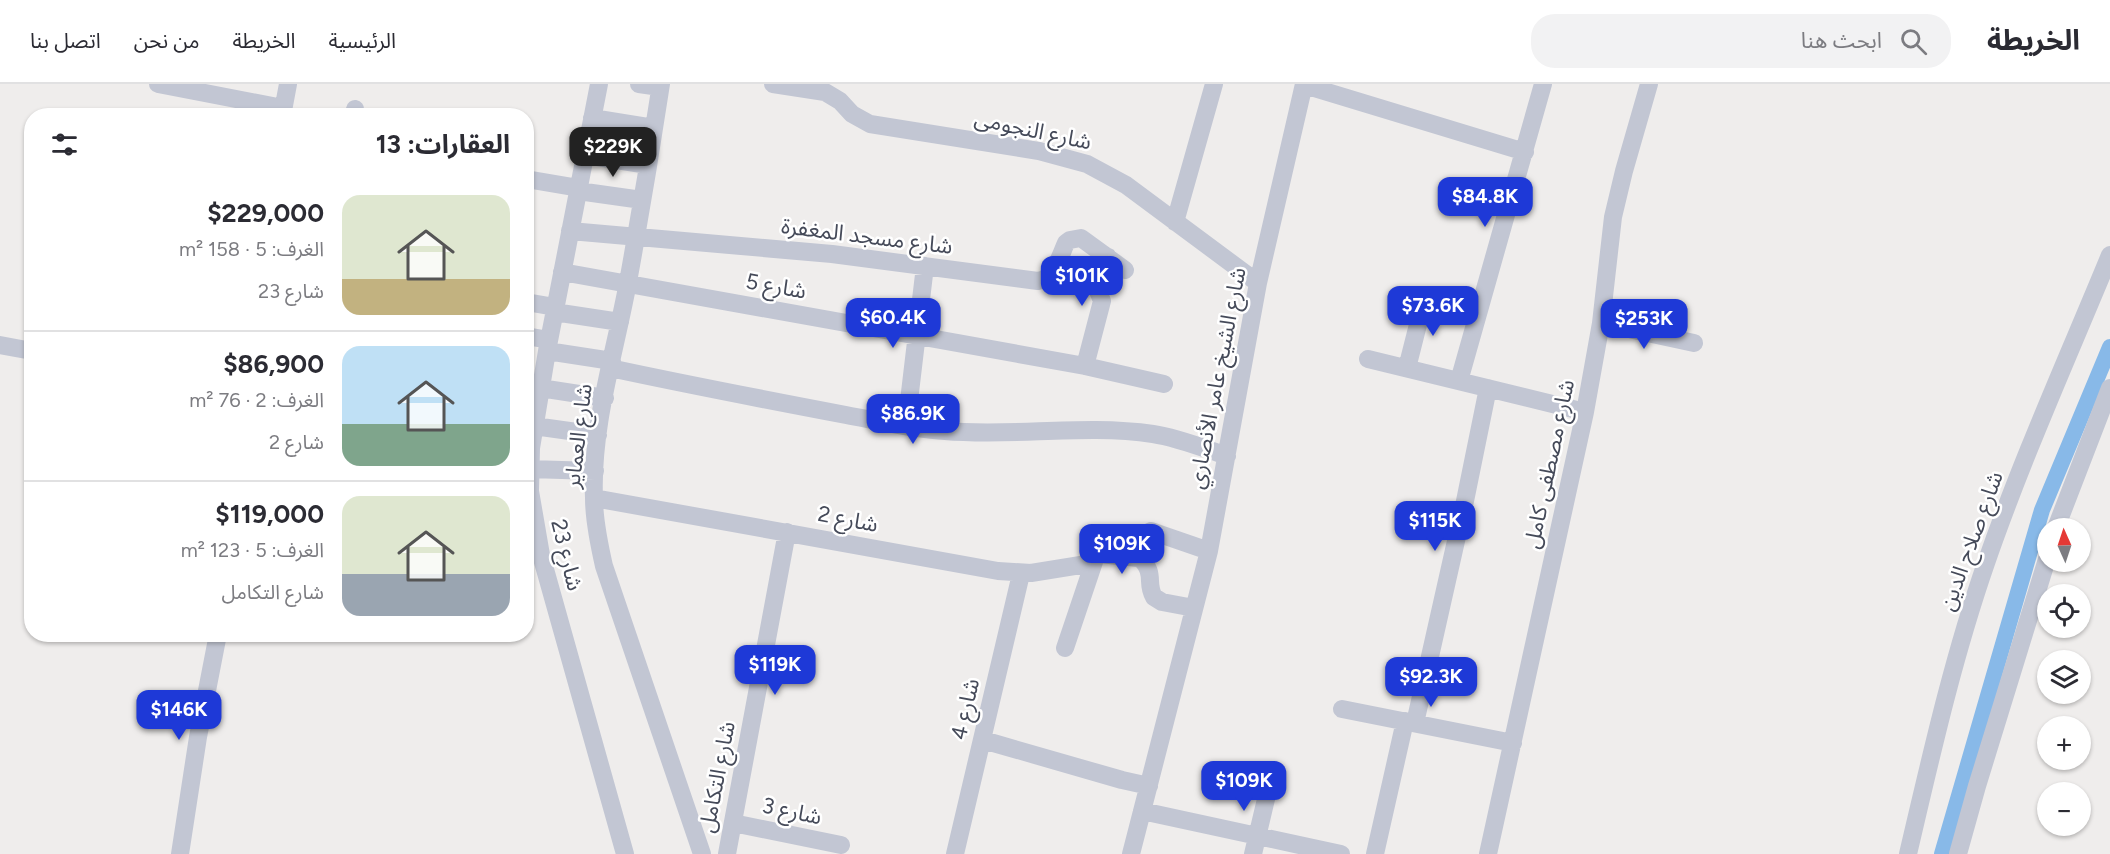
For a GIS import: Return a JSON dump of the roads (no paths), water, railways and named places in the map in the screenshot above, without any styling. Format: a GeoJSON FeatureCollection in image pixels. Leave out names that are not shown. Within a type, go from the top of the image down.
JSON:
{"type":"FeatureCollection","features":[{"type":"Feature","properties":{"kind":"street"},"geometry":{"type":"LineString","coordinates":[[158,84],[264,108]]}},
{"type":"Feature","properties":{"kind":"street"},"geometry":{"type":"LineString","coordinates":[[283,108],[288,84]]}},
{"type":"Feature","properties":{"kind":"street","name":"شارع 23"},"geometry":{"type":"LineString","coordinates":[[534,401],[540,388],[599,84]]}},
{"type":"Feature","properties":{"kind":"street"},"geometry":{"type":"LineString","coordinates":[[639,84],[660,86]]}},
{"type":"Feature","properties":{"kind":"street","name":"شارع النجومى"},"geometry":{"type":"LineString","coordinates":[[773,84],[825,92],[840,101],[852,114],[870,124],[1039,152],[1086,164],[1126,184],[1258,283]]}},
{"type":"Feature","properties":{"kind":"street"},"geometry":{"type":"LineString","coordinates":[[1175,222],[1214,84]]}},
{"type":"Feature","properties":{"kind":"street"},"geometry":{"type":"LineString","coordinates":[[1304,84],[1525,152]]}},
{"type":"Feature","properties":{"kind":"street","name":"شارع الشيخ عامر الأنصاري"},"geometry":{"type":"LineString","coordinates":[[1131,854],[1209,551],[1258,283],[1304,84]]}},
{"type":"Feature","properties":{"kind":"street"},"geometry":{"type":"LineString","coordinates":[[1460,381],[1543,84]]}},
{"type":"Feature","properties":{"kind":"street","name":"شارع مصطفى كامل"},"geometry":{"type":"LineString","coordinates":[[1488,854],[1585,412],[1601,323],[1613,217],[1649,84]]}},
{"type":"Feature","properties":{"kind":"street","name":"شارع العماير"},"geometry":{"type":"LineString","coordinates":[[660,86],[628,284],[598,435],[594,498],[597,532],[607,577],[702,854]]}},
{"type":"Feature","properties":{"kind":"street"},"geometry":{"type":"LineString","coordinates":[[592,118],[654,128]]}},
{"type":"Feature","properties":{"kind":"street"},"geometry":{"type":"LineString","coordinates":[[585,155],[648,165]]}},
{"type":"Feature","properties":{"kind":"street"},"geometry":{"type":"LineString","coordinates":[[534,181],[642,200]]}},
{"type":"Feature","properties":{"kind":"street","name":"شارع مسجد المغفرة"},"geometry":{"type":"LineString","coordinates":[[570,231],[788,249],[1043,280],[1051,273],[1066,243],[1075,238],[1086,240],[1125,270]]}},
{"type":"Feature","properties":{"kind":"street","name":"شارع صلاح الدين"},"geometry":{"type":"LineString","coordinates":[[1908,854],[1947,691],[1986,564],[2008,501],[2110,255]]}},
{"type":"Feature","properties":{"kind":"street"},"geometry":{"type":"LineString","coordinates":[[1085,366],[1102,302],[1098,291],[1108,257]]}},
{"type":"Feature","properties":{"kind":"street"},"geometry":{"type":"LineString","coordinates":[[906,426],[925,266]]}},
{"type":"Feature","properties":{"kind":"street","name":"شارع 5"},"geometry":{"type":"LineString","coordinates":[[562,272],[916,334],[1085,366],[1164,384]]}},
{"type":"Feature","properties":{"kind":"street"},"geometry":{"type":"LineString","coordinates":[[1407,368],[1425,297]]}},
{"type":"Feature","properties":{"kind":"street"},"geometry":{"type":"LineString","coordinates":[[534,304],[620,322]]}},
{"type":"Feature","properties":{"kind":"street"},"geometry":{"type":"LineString","coordinates":[[1601,323],[1694,343]]}},
{"type":"Feature","properties":{"kind":"street"},"geometry":{"type":"LineString","coordinates":[[534,340],[548,346],[611,364],[772,402],[906,426],[945,432],[1014,434],[1116,431],[1154,434],[1227,456]]}},
{"type":"Feature","properties":{"kind":"street"},"geometry":{"type":"LineString","coordinates":[[0,345],[24,350]]}},
{"type":"Feature","properties":{"kind":"street"},"geometry":{"type":"LineString","coordinates":[[1368,359],[1585,412]]}},
{"type":"Feature","properties":{"kind":"street"},"geometry":{"type":"LineString","coordinates":[[540,388],[604,398]]}},
{"type":"Feature","properties":{"kind":"street"},"geometry":{"type":"LineString","coordinates":[[1375,854],[1465,501],[1488,388]]}},
{"type":"Feature","properties":{"kind":"street"},"geometry":{"type":"LineString","coordinates":[[2060,518],[2110,388]]}},
{"type":"Feature","properties":{"kind":"street"},"geometry":{"type":"LineString","coordinates":[[534,426],[598,435]]}},
{"type":"Feature","properties":{"kind":"street"},"geometry":{"type":"LineString","coordinates":[[534,469],[594,471]]}},
{"type":"Feature","properties":{"kind":"street","name":"شارع 2"},"geometry":{"type":"LineString","coordinates":[[594,498],[977,568],[1021,574],[1093,563],[1096,556],[1100,554],[1135,559],[1139,557]]}},
{"type":"Feature","properties":{"kind":"street","name":"شارع 23"},"geometry":{"type":"LineString","coordinates":[[534,522],[541,555],[625,854]]}},
{"type":"Feature","properties":{"kind":"street"},"geometry":{"type":"LineString","coordinates":[[1194,608],[1162,602],[1154,597],[1150,588],[1148,568],[1139,557],[1145,534],[1150,531],[1209,551]]}},
{"type":"Feature","properties":{"kind":"street","name":"شارع التكامل"},"geometry":{"type":"LineString","coordinates":[[727,854],[787,532]]}},
{"type":"Feature","properties":{"kind":"street"},"geometry":{"type":"LineString","coordinates":[[1065,648],[1093,563]]}},
{"type":"Feature","properties":{"kind":"street"},"geometry":{"type":"LineString","coordinates":[[1958,854],[2043,572]]}},
{"type":"Feature","properties":{"kind":"street","name":"شارع 4"},"geometry":{"type":"LineString","coordinates":[[955,854],[1021,574]]}},
{"type":"Feature","properties":{"kind":"street"},"geometry":{"type":"LineString","coordinates":[[180,854],[198,737],[216,642]]}},
{"type":"Feature","properties":{"kind":"street"},"geometry":{"type":"LineString","coordinates":[[1342,709],[1513,743]]}},
{"type":"Feature","properties":{"kind":"street"},"geometry":{"type":"LineString","coordinates":[[983,741],[1149,786]]}},
{"type":"Feature","properties":{"kind":"street"},"geometry":{"type":"LineString","coordinates":[[1253,854],[1270,778]]}},
{"type":"Feature","properties":{"kind":"street"},"geometry":{"type":"LineString","coordinates":[[1142,811],[1341,854]]}},
{"type":"Feature","properties":{"kind":"street","name":"شارع 3"},"geometry":{"type":"LineString","coordinates":[[733,823],[841,845]]}},
{"type":"Feature","properties":{"kind":"waterway"},"geometry":{"type":"LineString","coordinates":[[1942,854],[2042,510],[2110,347]]}}]}
